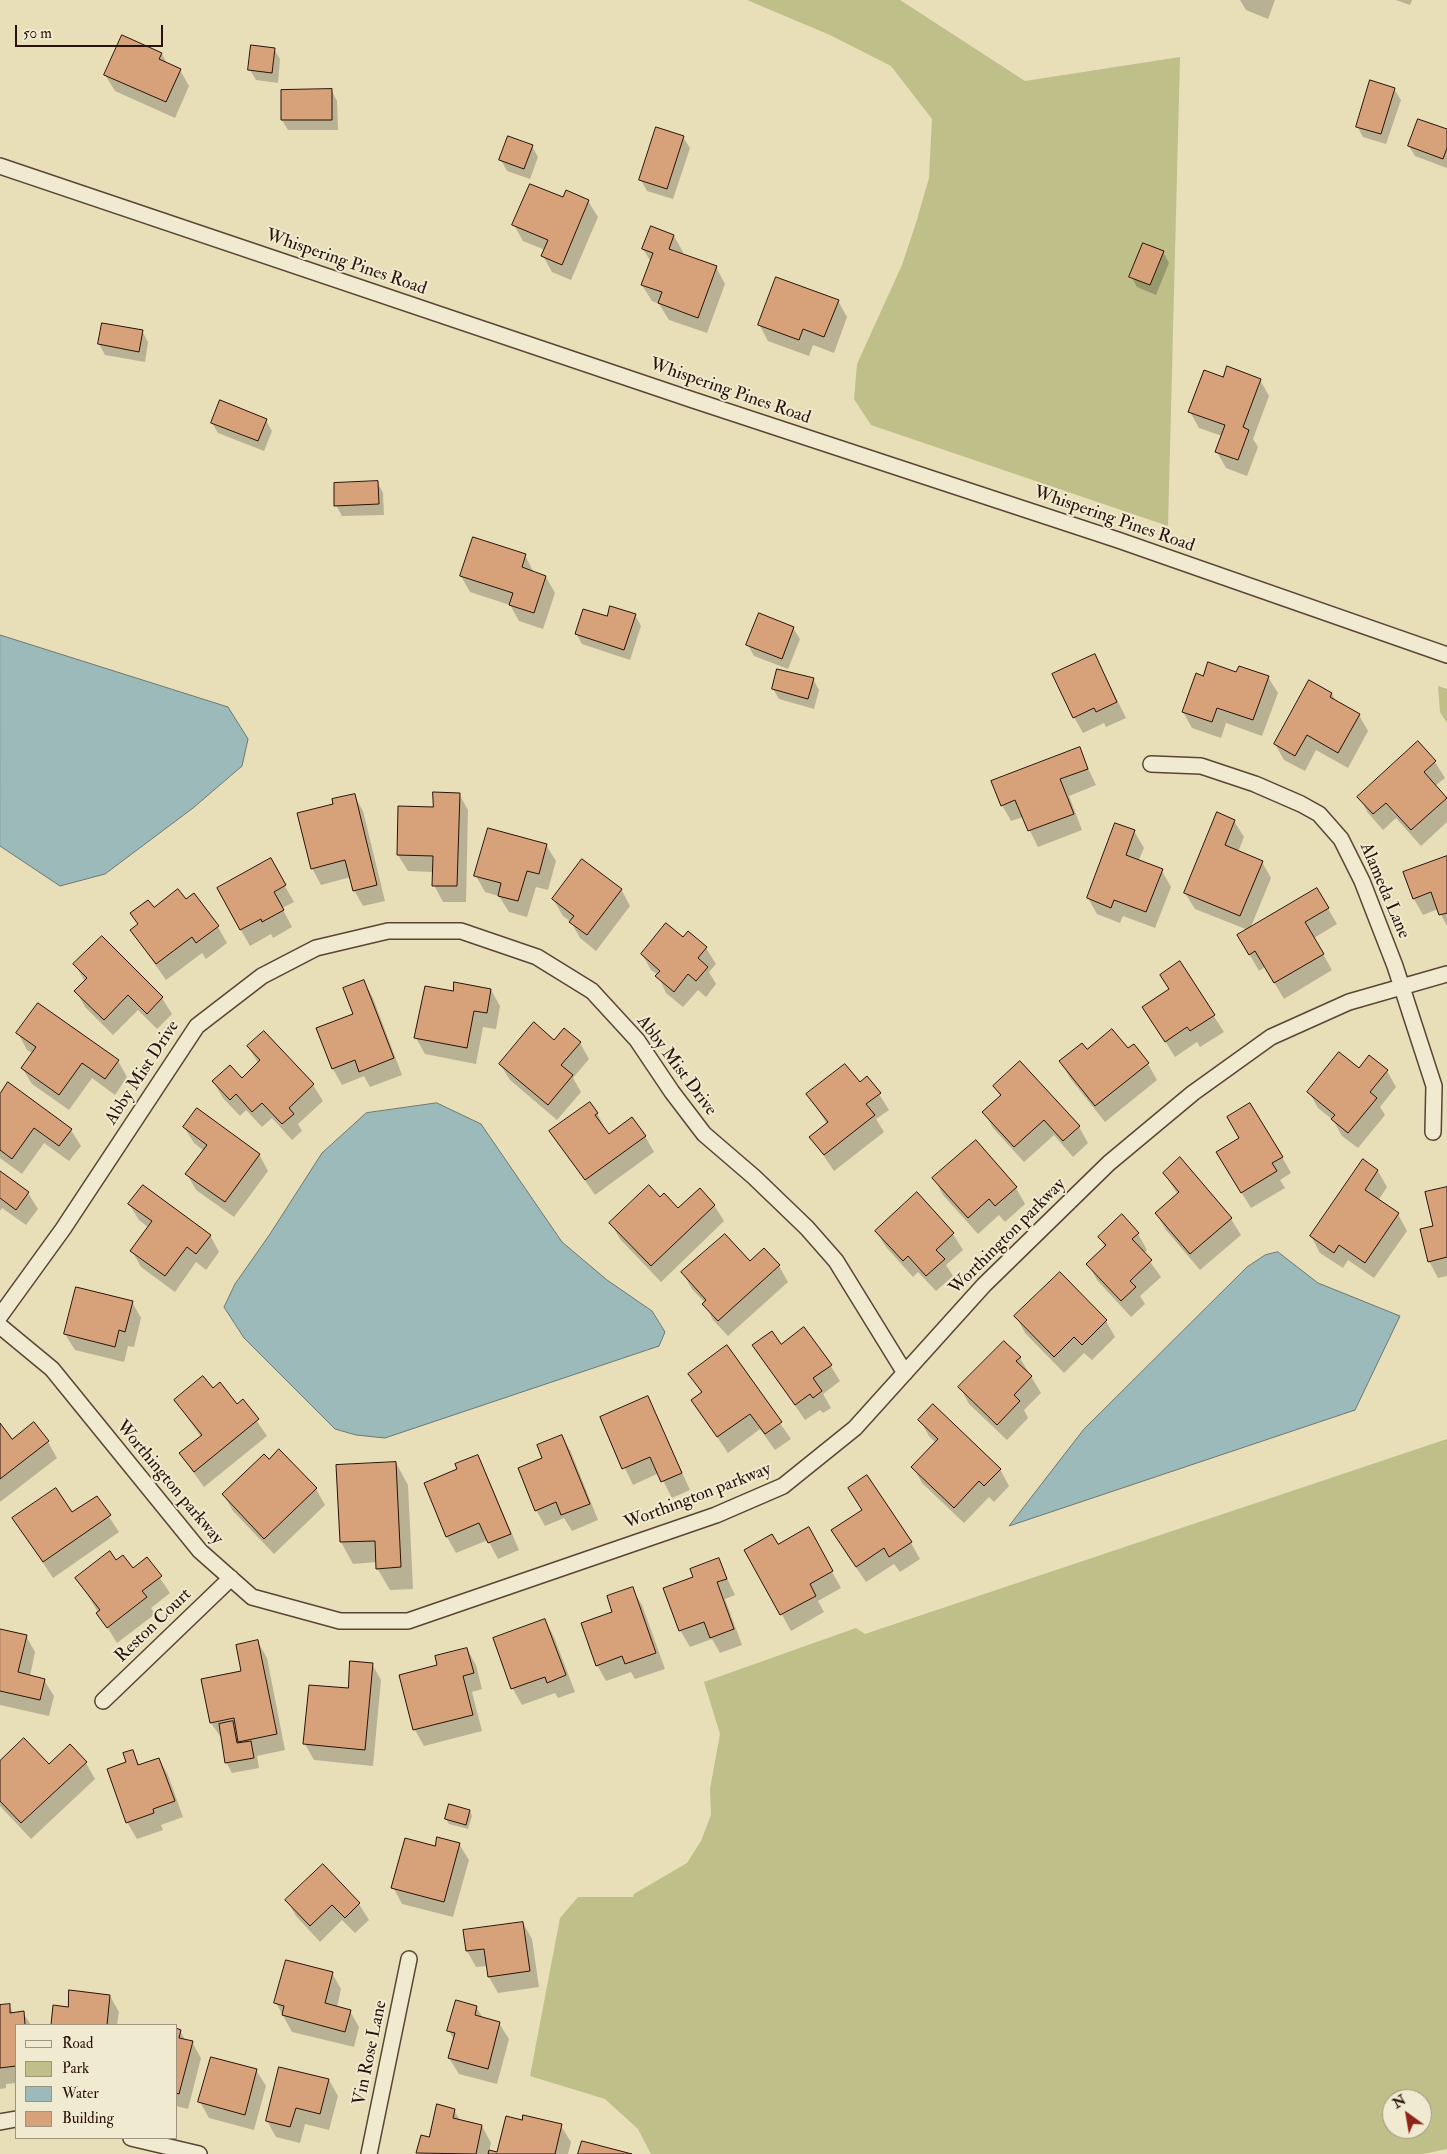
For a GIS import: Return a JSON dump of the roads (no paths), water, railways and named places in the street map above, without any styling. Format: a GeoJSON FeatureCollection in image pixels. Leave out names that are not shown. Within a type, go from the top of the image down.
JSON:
{"type":"FeatureCollection","features":[{"type":"Feature","properties":{"kind":"street","name":"Whispering Pines Road"},"geometry":{"type":"LineString","coordinates":[[0,166],[693,400],[1118,540],[1447,655]]}},
{"type":"Feature","properties":{"kind":"street","name":"Alameda Lane"},"geometry":{"type":"LineString","coordinates":[[1151,764],[1201,766],[1255,784],[1319,814],[1341,839],[1362,881],[1402,987],[1434,1086],[1432,1132]]}},
{"type":"Feature","properties":{"kind":"street","name":"Abby Mist Drive"},"geometry":{"type":"LineString","coordinates":[[0,1316],[63,1229],[197,1026],[262,976],[316,948],[388,931],[461,931],[537,957],[592,991],[637,1040],[672,1092],[704,1134],[761,1183],[807,1228],[836,1261],[905,1373]]}},
{"type":"Feature","properties":{"kind":"street","name":"Worthington parkway"},"geometry":{"type":"LineString","coordinates":[[0,1326],[52,1369],[108,1442],[200,1551],[252,1597],[340,1620],[408,1621],[716,1515],[784,1486],[855,1428],[984,1285],[1109,1162],[1193,1093],[1271,1038],[1349,1002],[1447,974]]}},
{"type":"Feature","properties":{"kind":"street","name":"Reston Court"},"geometry":{"type":"LineString","coordinates":[[103,1701],[231,1578]]}},
{"type":"Feature","properties":{"kind":"street","name":"Vin Rose Lane"},"geometry":{"type":"LineString","coordinates":[[369,2154],[409,1959]]}},
{"type":"Feature","properties":{"kind":"street"},"geometry":{"type":"LineString","coordinates":[[0,2122],[15,2119]]}},
{"type":"Feature","properties":{"kind":"street"},"geometry":{"type":"LineString","coordinates":[[135,2139],[199,2154]]}},
{"type":"Feature","properties":{"kind":"water"},"geometry":{"type":"Polygon","coordinates":[[[0,635],[228,707],[248,739],[242,766],[193,808],[105,874],[60,886],[0,846],[0,635]]]}},
{"type":"Feature","properties":{"kind":"water"},"geometry":{"type":"Polygon","coordinates":[[[437,1103],[481,1124],[562,1242],[607,1280],[652,1311],[665,1332],[659,1346],[385,1438],[356,1435],[335,1429],[244,1338],[224,1307],[235,1284],[322,1153],[366,1113],[437,1103]]]}},
{"type":"Feature","properties":{"kind":"water"},"geometry":{"type":"Polygon","coordinates":[[[1278,1252],[1318,1283],[1400,1316],[1355,1410],[1009,1526],[1084,1429],[1247,1267],[1265,1255],[1278,1252]]]}}]}
